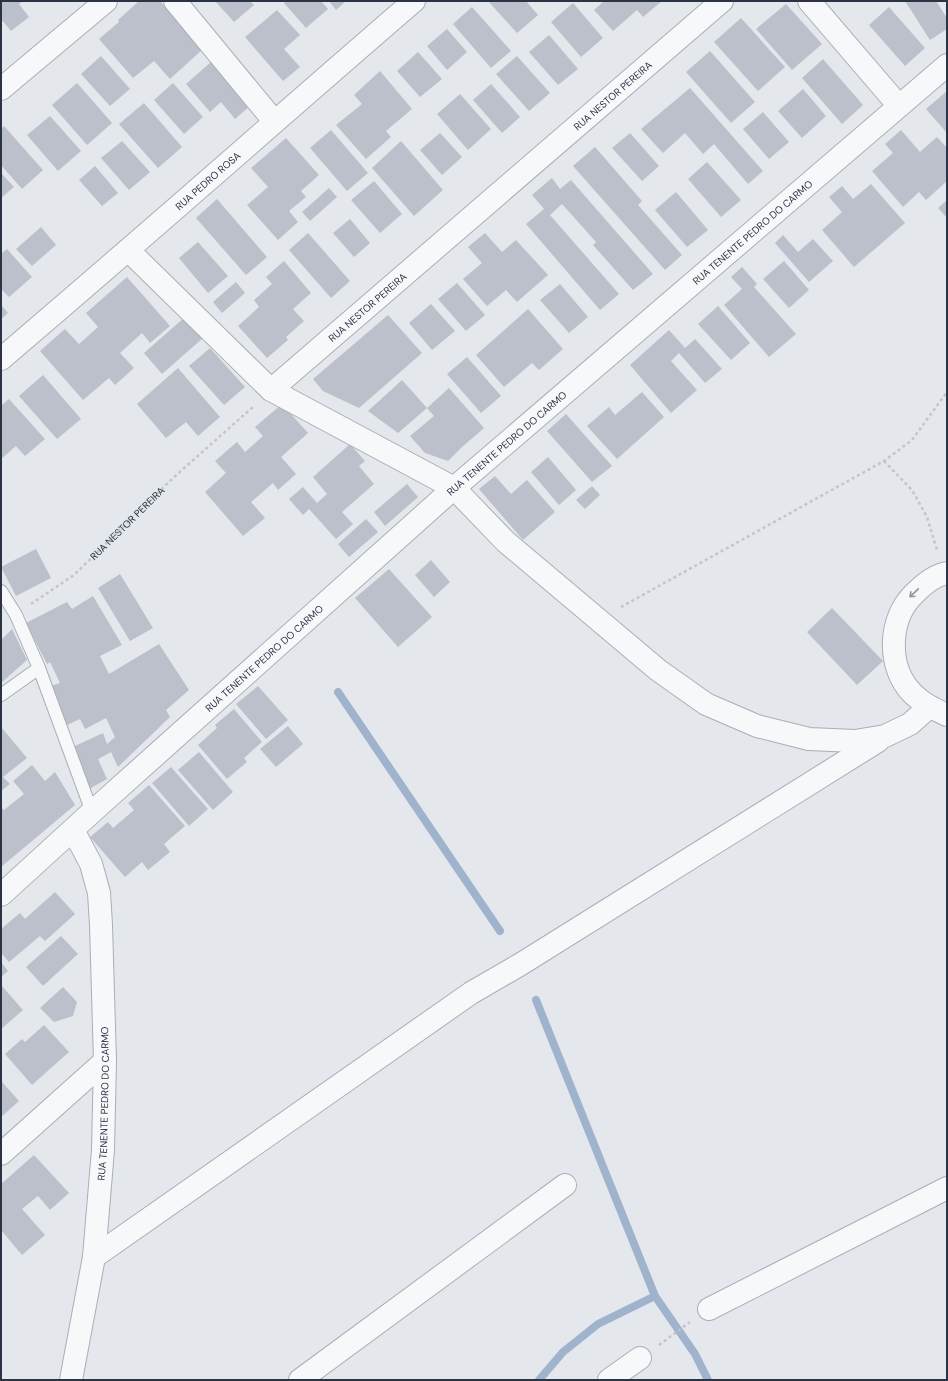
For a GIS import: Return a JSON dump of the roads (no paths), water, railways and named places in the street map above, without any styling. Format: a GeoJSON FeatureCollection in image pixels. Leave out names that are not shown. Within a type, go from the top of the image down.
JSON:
{"type":"FeatureCollection","features":[{"type":"Feature","properties":{"kind":"street"},"geometry":{"type":"LineString","coordinates":[[1,89],[106,1]]}},
{"type":"Feature","properties":{"kind":"street"},"geometry":{"type":"LineString","coordinates":[[175,1],[274,121]]}},
{"type":"Feature","properties":{"kind":"street","name":"RUA PEDRO ROSA"},"geometry":{"type":"LineString","coordinates":[[1,359],[414,1]]}},
{"type":"Feature","properties":{"kind":"street","name":"RUA NESTOR PEREIRA"},"geometry":{"type":"LineString","coordinates":[[272,390],[722,1]]}},
{"type":"Feature","properties":{"kind":"street"},"geometry":{"type":"LineString","coordinates":[[809,1],[899,106]]}},
{"type":"Feature","properties":{"kind":"street","name":"RUA TENENTE PEDRO DO CARMO"},"geometry":{"type":"LineString","coordinates":[[1,895],[454,488],[947,65]]}},
{"type":"Feature","properties":{"kind":"street"},"geometry":{"type":"LineString","coordinates":[[128,250],[272,390],[454,488],[506,542],[658,670],[706,704],[756,726],[809,739],[855,741],[885,736]]}},
{"type":"Feature","properties":{"kind":"street"},"geometry":{"type":"LineString","coordinates":[[938,711],[912,694],[900,676],[894,656],[893,636],[899,616],[910,597],[925,583],[945,573]]}},
{"type":"Feature","properties":{"kind":"street"},"geometry":{"type":"LineString","coordinates":[[94,1257],[471,993],[528,960],[885,736],[938,711]]}},
{"type":"Feature","properties":{"kind":"street","name":"RUA TENENTE PEDRO DO CARMO"},"geometry":{"type":"LineString","coordinates":[[71,1380],[94,1257],[103,1150],[105,1061],[99,894],[91,864],[73,830]]}},
{"type":"Feature","properties":{"kind":"street"},"geometry":{"type":"LineString","coordinates":[[1,1154],[105,1061]]}},
{"type":"Feature","properties":{"kind":"street"},"geometry":{"type":"LineString","coordinates":[[300,1380],[565,1185]]}},
{"type":"Feature","properties":{"kind":"street"},"geometry":{"type":"LineString","coordinates":[[709,1309],[947,1188]]}},
{"type":"Feature","properties":{"kind":"street"},"geometry":{"type":"LineString","coordinates":[[609,1380],[640,1358]]}},
{"type":"Feature","properties":{"kind":"lane"},"geometry":{"type":"LineString","coordinates":[[1,591],[16,615],[39,668],[92,812]]}},
{"type":"Feature","properties":{"kind":"lane"},"geometry":{"type":"LineString","coordinates":[[1,695],[39,668]]}},
{"type":"Feature","properties":{"kind":"waterway"},"geometry":{"type":"LineString","coordinates":[[338,692],[500,931]]}},
{"type":"Feature","properties":{"kind":"waterway"},"geometry":{"type":"LineString","coordinates":[[536,1000],[655,1296],[695,1354],[708,1380]]}},
{"type":"Feature","properties":{"kind":"waterway"},"geometry":{"type":"LineString","coordinates":[[539,1380],[563,1352],[598,1324],[655,1296]]}}]}
